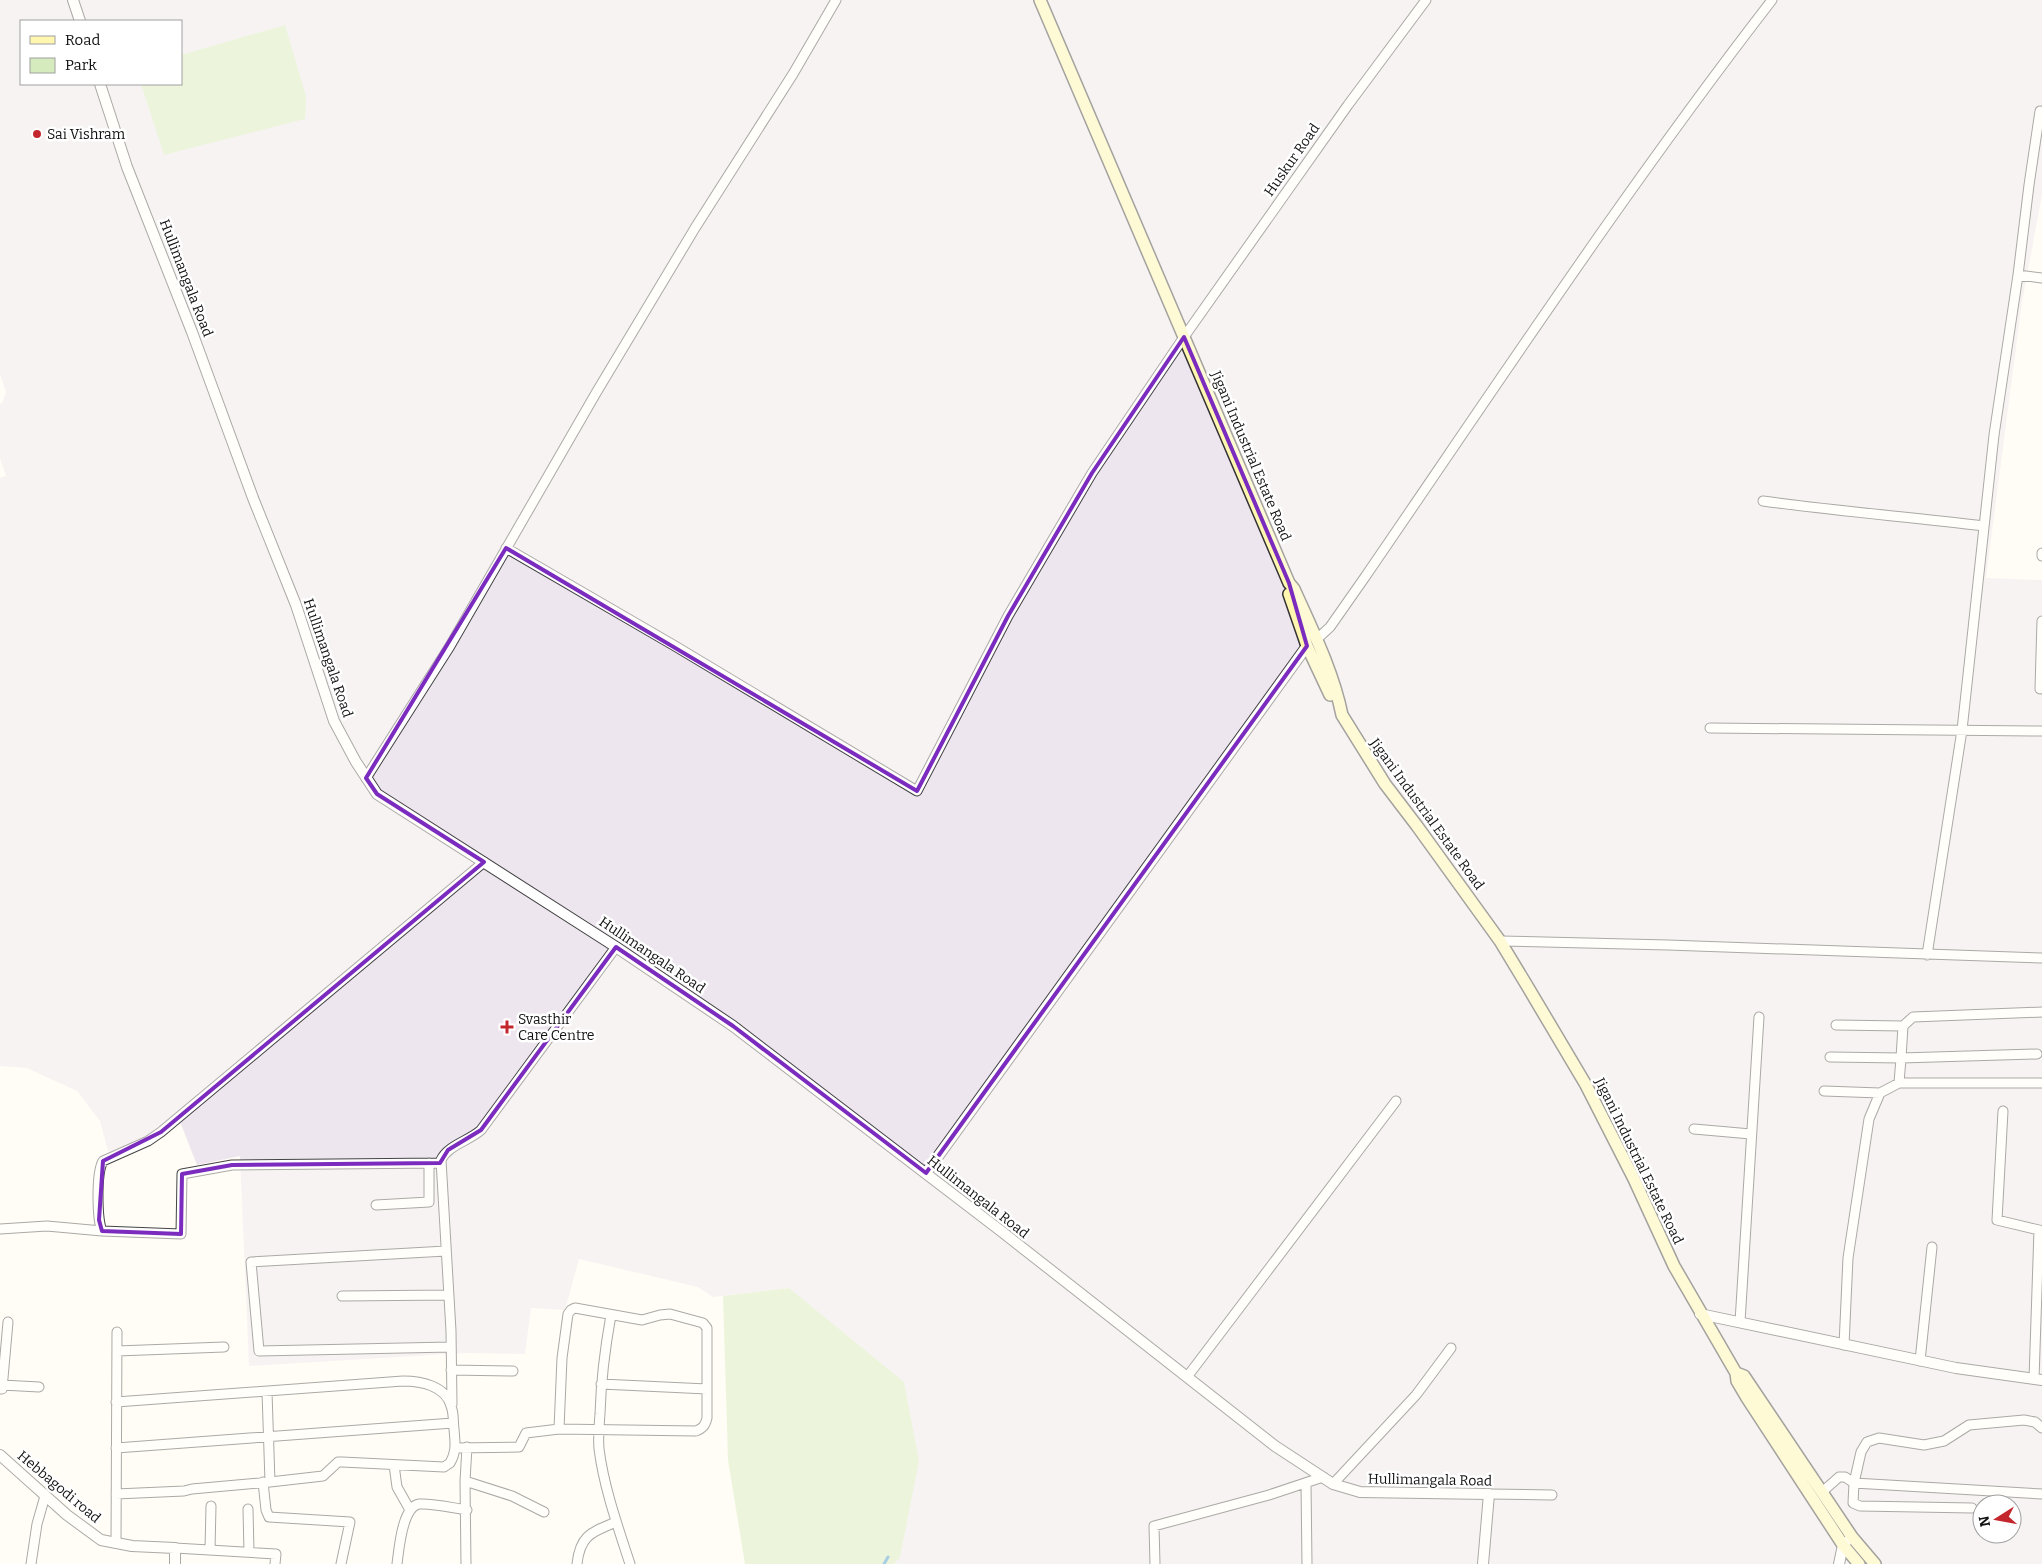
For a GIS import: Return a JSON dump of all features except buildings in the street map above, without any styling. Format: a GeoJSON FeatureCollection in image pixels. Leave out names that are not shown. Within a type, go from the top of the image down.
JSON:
{"type":"FeatureCollection","features":[{"type":"Feature","properties":{"kind":"main road","name":"Jigani Industrial Estate Road"},"geometry":{"type":"LineString","coordinates":[[1040,0],[1289,582],[1290,596],[1312,643],[1333,703],[1342,714],[1384,784],[1417,826],[1500,942],[1586,1085],[1634,1179],[1674,1266],[1736,1374],[1744,1376],[1852,1537],[1875,1564]]}},
{"type":"Feature","properties":{"kind":"main road"},"geometry":{"type":"LineString","coordinates":[[1736,1374],[1737,1381],[1747,1398],[1843,1545],[1859,1564]]}},
{"type":"Feature","properties":{"kind":"street"},"geometry":{"type":"LineString","coordinates":[[73,0],[80,20]]}},
{"type":"Feature","properties":{"kind":"street"},"geometry":{"type":"LineString","coordinates":[[366,778],[450,646],[656,292],[793,74],[836,0]]}},
{"type":"Feature","properties":{"kind":"street","name":"Huskur Road"},"geometry":{"type":"LineString","coordinates":[[506,548],[676,646],[917,791],[1008,616],[1092,473],[1184,337],[1348,104],[1426,0]]}},
{"type":"Feature","properties":{"kind":"street"},"geometry":{"type":"LineString","coordinates":[[926,1174],[1312,643],[1330,626],[1616,213],[1725,61],[1772,0]]}},
{"type":"Feature","properties":{"kind":"street","name":"Hullimangala Road"},"geometry":{"type":"LineString","coordinates":[[100,85],[127,167],[196,340],[253,498],[296,606],[334,721],[377,794],[616,947],[733,1026],[1275,1446],[1333,1484],[1360,1492],[1552,1495]]}},
{"type":"Feature","properties":{"kind":"street"},"geometry":{"type":"LineString","coordinates":[[1927,955],[1962,730],[1994,435],[2040,111]]}},
{"type":"Feature","properties":{"kind":"street"},"geometry":{"type":"LineString","coordinates":[[2018,275],[2042,278]]}},
{"type":"Feature","properties":{"kind":"street"},"geometry":{"type":"LineString","coordinates":[[1763,501],[1859,514],[1882,514],[1984,526]]}},
{"type":"Feature","properties":{"kind":"street"},"geometry":{"type":"LineString","coordinates":[[2040,689],[2042,621]]}},
{"type":"Feature","properties":{"kind":"street"},"geometry":{"type":"LineString","coordinates":[[1710,728],[2042,731]]}},
{"type":"Feature","properties":{"kind":"street"},"geometry":{"type":"LineString","coordinates":[[102,1231],[98,1220],[100,1170],[103,1161],[140,1145],[161,1132],[484,862]]}},
{"type":"Feature","properties":{"kind":"street"},"geometry":{"type":"LineString","coordinates":[[1500,942],[1668,944],[2042,958]]}},
{"type":"Feature","properties":{"kind":"street"},"geometry":{"type":"LineString","coordinates":[[116,1494],[184,1492],[192,1488],[319,1477],[323,1476],[338,1462],[444,1467],[450,1463],[456,1448],[452,1406],[451,1347],[440,1163],[448,1150],[481,1130],[616,947]]}},
{"type":"Feature","properties":{"kind":"street"},"geometry":{"type":"LineString","coordinates":[[1899,1083],[1903,1026],[1913,1017],[2042,1012]]}},
{"type":"Feature","properties":{"kind":"street"},"geometry":{"type":"LineString","coordinates":[[1740,1322],[1758,1017]]}},
{"type":"Feature","properties":{"kind":"street"},"geometry":{"type":"LineString","coordinates":[[1836,1025],[1903,1026]]}},
{"type":"Feature","properties":{"kind":"street"},"geometry":{"type":"LineString","coordinates":[[1830,1057],[1900,1058],[2037,1054]]}},
{"type":"Feature","properties":{"kind":"street"},"geometry":{"type":"LineString","coordinates":[[1824,1092],[1880,1093],[1899,1083],[2042,1083]]}},
{"type":"Feature","properties":{"kind":"street"},"geometry":{"type":"LineString","coordinates":[[1844,1345],[1848,1258],[1869,1119],[1880,1093]]}},
{"type":"Feature","properties":{"kind":"street"},"geometry":{"type":"LineString","coordinates":[[1187,1377],[1396,1101]]}},
{"type":"Feature","properties":{"kind":"street"},"geometry":{"type":"LineString","coordinates":[[1700,1314],[1956,1368],[2038,1379],[2039,1230],[1997,1220],[2003,1111]]}},
{"type":"Feature","properties":{"kind":"street"},"geometry":{"type":"LineString","coordinates":[[1694,1129],[1751,1134]]}},
{"type":"Feature","properties":{"kind":"street"},"geometry":{"type":"LineString","coordinates":[[376,1205],[429,1202],[429,1163]]}},
{"type":"Feature","properties":{"kind":"street"},"geometry":{"type":"LineString","coordinates":[[0,1228],[47,1226],[102,1231],[182,1234],[182,1174],[232,1165],[440,1163]]}},
{"type":"Feature","properties":{"kind":"street"},"geometry":{"type":"LineString","coordinates":[[1920,1361],[1932,1247]]}},
{"type":"Feature","properties":{"kind":"street"},"geometry":{"type":"LineString","coordinates":[[446,1251],[251,1262],[259,1351],[451,1347]]}},
{"type":"Feature","properties":{"kind":"street"},"geometry":{"type":"LineString","coordinates":[[342,1296],[448,1295]]}},
{"type":"Feature","properties":{"kind":"street"},"geometry":{"type":"LineString","coordinates":[[456,1448],[519,1447],[526,1433],[559,1429],[701,1429],[707,1418],[707,1328],[702,1323],[667,1314],[645,1320],[575,1308],[571,1310],[568,1314],[562,1358],[559,1429]]}},
{"type":"Feature","properties":{"kind":"street"},"geometry":{"type":"LineString","coordinates":[[611,1315],[604,1349],[598,1429],[602,1467],[616,1522],[630,1564]]}},
{"type":"Feature","properties":{"kind":"street"},"geometry":{"type":"LineString","coordinates":[[8,1322],[1,1387],[39,1386]]}},
{"type":"Feature","properties":{"kind":"street"},"geometry":{"type":"LineString","coordinates":[[116,1543],[117,1332]]}},
{"type":"Feature","properties":{"kind":"street"},"geometry":{"type":"LineString","coordinates":[[117,1351],[224,1347]]}},
{"type":"Feature","properties":{"kind":"street"},"geometry":{"type":"LineString","coordinates":[[1333,1484],[1416,1395],[1451,1348]]}},
{"type":"Feature","properties":{"kind":"street"},"geometry":{"type":"LineString","coordinates":[[451,1370],[513,1371]]}},
{"type":"Feature","properties":{"kind":"street"},"geometry":{"type":"LineString","coordinates":[[116,1402],[415,1381],[427,1384],[440,1391],[452,1406]]}},
{"type":"Feature","properties":{"kind":"street"},"geometry":{"type":"LineString","coordinates":[[601,1384],[707,1388]]}},
{"type":"Feature","properties":{"kind":"street"},"geometry":{"type":"LineString","coordinates":[[267,1392],[266,1510],[269,1517],[350,1522],[341,1564]]}},
{"type":"Feature","properties":{"kind":"street"},"geometry":{"type":"LineString","coordinates":[[1972,1508],[1860,1506],[1853,1503],[1854,1483],[1861,1452],[1867,1442],[1879,1438],[1924,1445],[1944,1441],[1968,1425],[2024,1420],[2035,1422],[2042,1428]]}},
{"type":"Feature","properties":{"kind":"street"},"geometry":{"type":"LineString","coordinates":[[116,1448],[453,1423]]}},
{"type":"Feature","properties":{"kind":"street"},"geometry":{"type":"LineString","coordinates":[[466,1564],[467,1510],[465,1481],[468,1447]]}},
{"type":"Feature","properties":{"kind":"street","name":"Hebbagodi road"},"geometry":{"type":"LineString","coordinates":[[0,1455],[45,1496],[101,1540],[175,1548]]}},
{"type":"Feature","properties":{"kind":"street"},"geometry":{"type":"LineString","coordinates":[[394,1465],[397,1487],[410,1510]]}},
{"type":"Feature","properties":{"kind":"street"},"geometry":{"type":"LineString","coordinates":[[1822,1492],[1839,1477],[1845,1477],[1854,1483],[2042,1494]]}},
{"type":"Feature","properties":{"kind":"street"},"geometry":{"type":"LineString","coordinates":[[1155,1564],[1154,1526],[1323,1478]]}},
{"type":"Feature","properties":{"kind":"street"},"geometry":{"type":"LineString","coordinates":[[465,1481],[512,1496],[544,1512]]}},
{"type":"Feature","properties":{"kind":"street"},"geometry":{"type":"LineString","coordinates":[[1306,1483],[1307,1564]]}},
{"type":"Feature","properties":{"kind":"street"},"geometry":{"type":"LineString","coordinates":[[1483,1564],[1489,1494]]}},
{"type":"Feature","properties":{"kind":"street"},"geometry":{"type":"LineString","coordinates":[[31,1564],[37,1524],[45,1496]]}},
{"type":"Feature","properties":{"kind":"street"},"geometry":{"type":"LineString","coordinates":[[396,1564],[406,1514],[410,1510],[422,1504],[467,1510]]}},
{"type":"Feature","properties":{"kind":"street"},"geometry":{"type":"LineString","coordinates":[[210,1550],[211,1506]]}},
{"type":"Feature","properties":{"kind":"street"},"geometry":{"type":"LineString","coordinates":[[248,1509],[249,1552]]}},
{"type":"Feature","properties":{"kind":"street"},"geometry":{"type":"LineString","coordinates":[[577,1564],[583,1541],[590,1533],[616,1522]]}},
{"type":"Feature","properties":{"kind":"street"},"geometry":{"type":"LineString","coordinates":[[1840,1564],[1843,1545],[1852,1537]]}},
{"type":"Feature","properties":{"kind":"street"},"geometry":{"type":"LineString","coordinates":[[175,1564],[175,1548],[276,1554],[275,1564]]}},
{"type":"Feature","properties":{"kind":"highlighted area"},"geometry":{"type":"Polygon","coordinates":[[[1184,337],[1289,583],[1307,646],[926,1173],[733,1026],[616,947],[481,1130],[448,1150],[440,1163],[232,1165],[182,1174],[181,1234],[102,1231],[99,1220],[103,1161],[161,1132],[484,862],[377,794],[366,778],[506,548],[917,791],[1008,616],[1092,473],[1184,337]]]}},
{"type":"Feature","properties":{"kind":"shaded area"},"geometry":{"type":"Polygon","coordinates":[[[0,0],[2042,0],[2042,195],[2022,302],[1986,578],[2042,580],[2042,1564],[894,1564],[900,1557],[789,1288],[713,1297],[698,1287],[579,1259],[565,1310],[531,1308],[525,1354],[465,1353],[249,1366],[240,1156],[197,1165],[177,1114],[128,1154],[108,1151],[100,1121],[77,1091],[27,1068],[0,1066],[0,478],[6,476],[0,458],[0,404],[6,392],[0,375],[0,0]]]}},
{"type":"Feature","properties":{"kind":"green space"},"geometry":{"type":"Polygon","coordinates":[[[285,25],[306,96],[305,119],[164,155],[141,85],[182,85],[182,55],[285,25]]]}},
{"type":"Feature","properties":{"kind":"green space"},"geometry":{"type":"Polygon","coordinates":[[[789,1288],[904,1382],[919,1461],[900,1557],[894,1564],[745,1564],[728,1460],[723,1296],[789,1288]]]}},
{"type":"Feature","properties":{"kind":"waterway"},"geometry":{"type":"LineString","coordinates":[[884,1564],[888,1557]]}},
{"type":"Feature","properties":{"kind":"place","name":"Sai Vishram"},"geometry":{"type":"Point","coordinates":[37,134]}},
{"type":"Feature","properties":{"kind":"place","name":"Svasthir Care Centre"},"geometry":{"type":"Point","coordinates":[507,1027]}}]}
